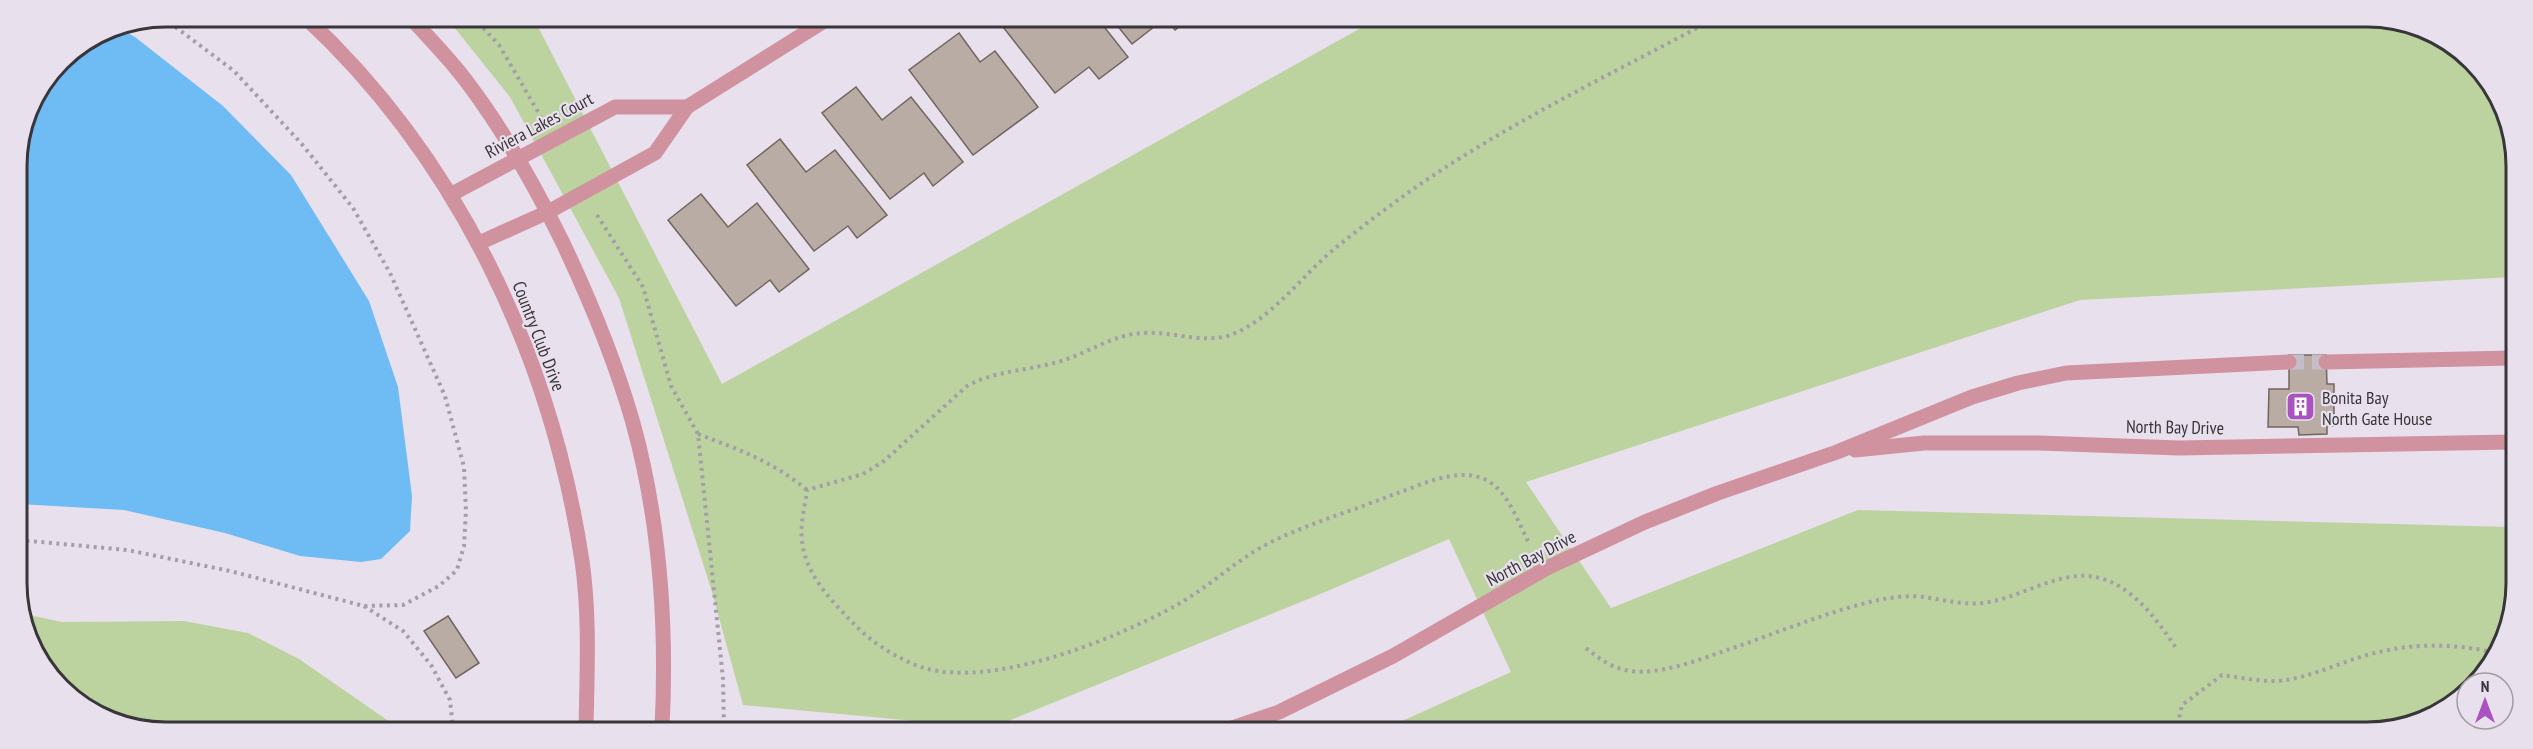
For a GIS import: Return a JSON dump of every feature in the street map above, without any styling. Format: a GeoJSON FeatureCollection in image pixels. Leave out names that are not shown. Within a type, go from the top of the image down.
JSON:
{"type":"FeatureCollection","features":[{"type":"Feature","properties":{"kind":"street","name":"Country Club Drive"},"geometry":{"type":"LineString","coordinates":[[314,27],[373,89],[428,159],[479,243],[511,308],[543,396],[566,479],[582,562],[588,649],[586,722]]}},
{"type":"Feature","properties":{"kind":"street"},"geometry":{"type":"LineString","coordinates":[[419,27],[467,82],[517,158],[548,212],[588,296],[633,424],[650,504],[659,583],[664,682],[662,722]]}},
{"type":"Feature","properties":{"kind":"street"},"geometry":{"type":"LineString","coordinates":[[479,243],[548,212],[655,153],[687,107],[815,27]]}},
{"type":"Feature","properties":{"kind":"street","name":"Riviera Lakes Court"},"geometry":{"type":"LineString","coordinates":[[450,195],[615,107],[687,107]]}},
{"type":"Feature","properties":{"kind":"street"},"geometry":{"type":"LineString","coordinates":[[2326,362],[2506,358]]}},
{"type":"Feature","properties":{"kind":"street","name":"North Bay Drive"},"geometry":{"type":"LineString","coordinates":[[1250,722],[1279,712],[1393,656],[1547,568],[1645,522],[1718,493],[1837,452],[1972,397],[2066,373],[2289,362]]}},
{"type":"Feature","properties":{"kind":"street","name":"North Bay Drive"},"geometry":{"type":"LineString","coordinates":[[1837,452],[1924,443],[2039,443],[2179,448],[2506,442]]}},
{"type":"Feature","properties":{"kind":"path"},"geometry":{"type":"LineString","coordinates":[[27,541],[127,550],[230,571],[364,606],[403,605],[439,586],[457,570],[464,546],[466,511],[464,467],[445,396],[390,273],[353,208],[301,143],[234,72],[175,27]]}},
{"type":"Feature","properties":{"kind":"path"},"geometry":{"type":"LineString","coordinates":[[807,490],[863,474],[884,462],[967,386],[982,378],[1053,364],[1122,337],[1143,333],[1212,337],[1231,335],[1253,324],[1334,250],[1417,187],[1517,125],[1699,27]]}},
{"type":"Feature","properties":{"kind":"path"},"geometry":{"type":"LineString","coordinates":[[698,434],[762,459],[785,472],[807,490]]}},
{"type":"Feature","properties":{"kind":"path"},"geometry":{"type":"LineString","coordinates":[[807,490],[801,540],[807,564],[828,598],[860,630],[892,653],[924,668],[952,672],[981,671],[1021,665],[1063,654],[1113,635],[1175,606],[1270,543],[1435,479],[1467,474],[1485,479],[1502,491],[1528,541]]}},
{"type":"Feature","properties":{"kind":"path"},"geometry":{"type":"LineString","coordinates":[[1586,648],[1605,663],[1627,670],[1658,669],[1691,662],[1835,613],[1884,599],[1922,596],[1959,604],[1982,603],[2070,577],[2094,575],[2113,581],[2132,596],[2161,626],[2176,648]]}},
{"type":"Feature","properties":{"kind":"path"},"geometry":{"type":"LineString","coordinates":[[364,606],[403,631],[431,664],[450,700],[452,722]]}},
{"type":"Feature","properties":{"kind":"path"},"geometry":{"type":"LineString","coordinates":[[2178,722],[2182,705],[2223,675],[2264,681],[2286,680],[2379,651],[2434,645],[2488,651]]}},
{"type":"Feature","properties":{"kind":"green space"},"geometry":{"type":"Polygon","coordinates":[[[454,27],[538,27],[722,384],[1363,27],[2385,28],[2420,38],[2444,50],[2472,74],[2492,105],[2499,121],[2505,148],[2506,277],[2080,300],[1526,482],[1611,608],[1858,510],[2506,527],[2505,601],[2499,628],[2483,660],[2475,671],[2455,671],[2455,691],[2428,708],[2403,717],[2376,722],[1400,722],[1511,672],[1449,539],[1006,722],[926,722],[743,705],[712,592],[619,298],[510,97],[454,27]]]}},
{"type":"Feature","properties":{"kind":"green space"},"geometry":{"type":"Polygon","coordinates":[[[31,615],[62,622],[184,621],[248,633],[299,659],[390,722],[166,722],[130,717],[96,703],[68,681],[50,660],[41,644],[31,615]]]}},
{"type":"Feature","properties":{"kind":"water"},"geometry":{"type":"Polygon","coordinates":[[[128,33],[223,106],[291,175],[369,301],[398,387],[412,496],[410,531],[381,559],[361,562],[300,556],[225,533],[124,510],[27,504],[27,157],[38,113],[50,89],[61,74],[89,50],[128,33]]]}},
{"type":"Feature","properties":{"kind":"building"},"geometry":{"type":"Polygon","coordinates":[[[1003,27],[1104,27],[1128,57],[1099,79],[1089,67],[1055,93],[1003,27]]]}},
{"type":"Feature","properties":{"kind":"building"},"geometry":{"type":"Polygon","coordinates":[[[1118,27],[1154,27],[1132,44],[1118,27]]]}},
{"type":"Feature","properties":{"kind":"building"},"geometry":{"type":"Polygon","coordinates":[[[959,33],[980,62],[995,51],[1038,107],[973,155],[909,70],[959,33]]]}},
{"type":"Feature","properties":{"kind":"building"},"geometry":{"type":"Polygon","coordinates":[[[856,87],[882,120],[911,97],[963,162],[933,186],[924,173],[890,199],[822,113],[856,87]]]}},
{"type":"Feature","properties":{"kind":"building"},"geometry":{"type":"Polygon","coordinates":[[[780,139],[806,172],[835,150],[887,215],[857,238],[848,226],[814,251],[747,165],[780,139]]]}},
{"type":"Feature","properties":{"kind":"building"},"geometry":{"type":"Polygon","coordinates":[[[701,194],[728,227],[757,203],[809,269],[779,292],[770,280],[736,306],[668,220],[701,194]]]}},
{"type":"Feature","properties":{"kind":"building","name":"Bonita Bay North Gate House"},"geometry":{"type":"Polygon","coordinates":[[[2289,355],[2326,355],[2327,384],[2334,384],[2334,426],[2327,426],[2327,434],[2299,435],[2298,427],[2268,427],[2269,389],[2289,389],[2289,355]]]}},
{"type":"Feature","properties":{"kind":"building"},"geometry":{"type":"Polygon","coordinates":[[[448,616],[479,663],[456,678],[424,631],[448,616]]]}},
{"type":"Feature","properties":{"kind":"tunnel"},"geometry":{"type":"LineString","coordinates":[[2289,362],[2326,362]]}},
{"type":"Feature","properties":{"kind":"place","name":"Bonita Bay North Gate House"},"geometry":{"type":"Point","coordinates":[2301,407]}}]}
